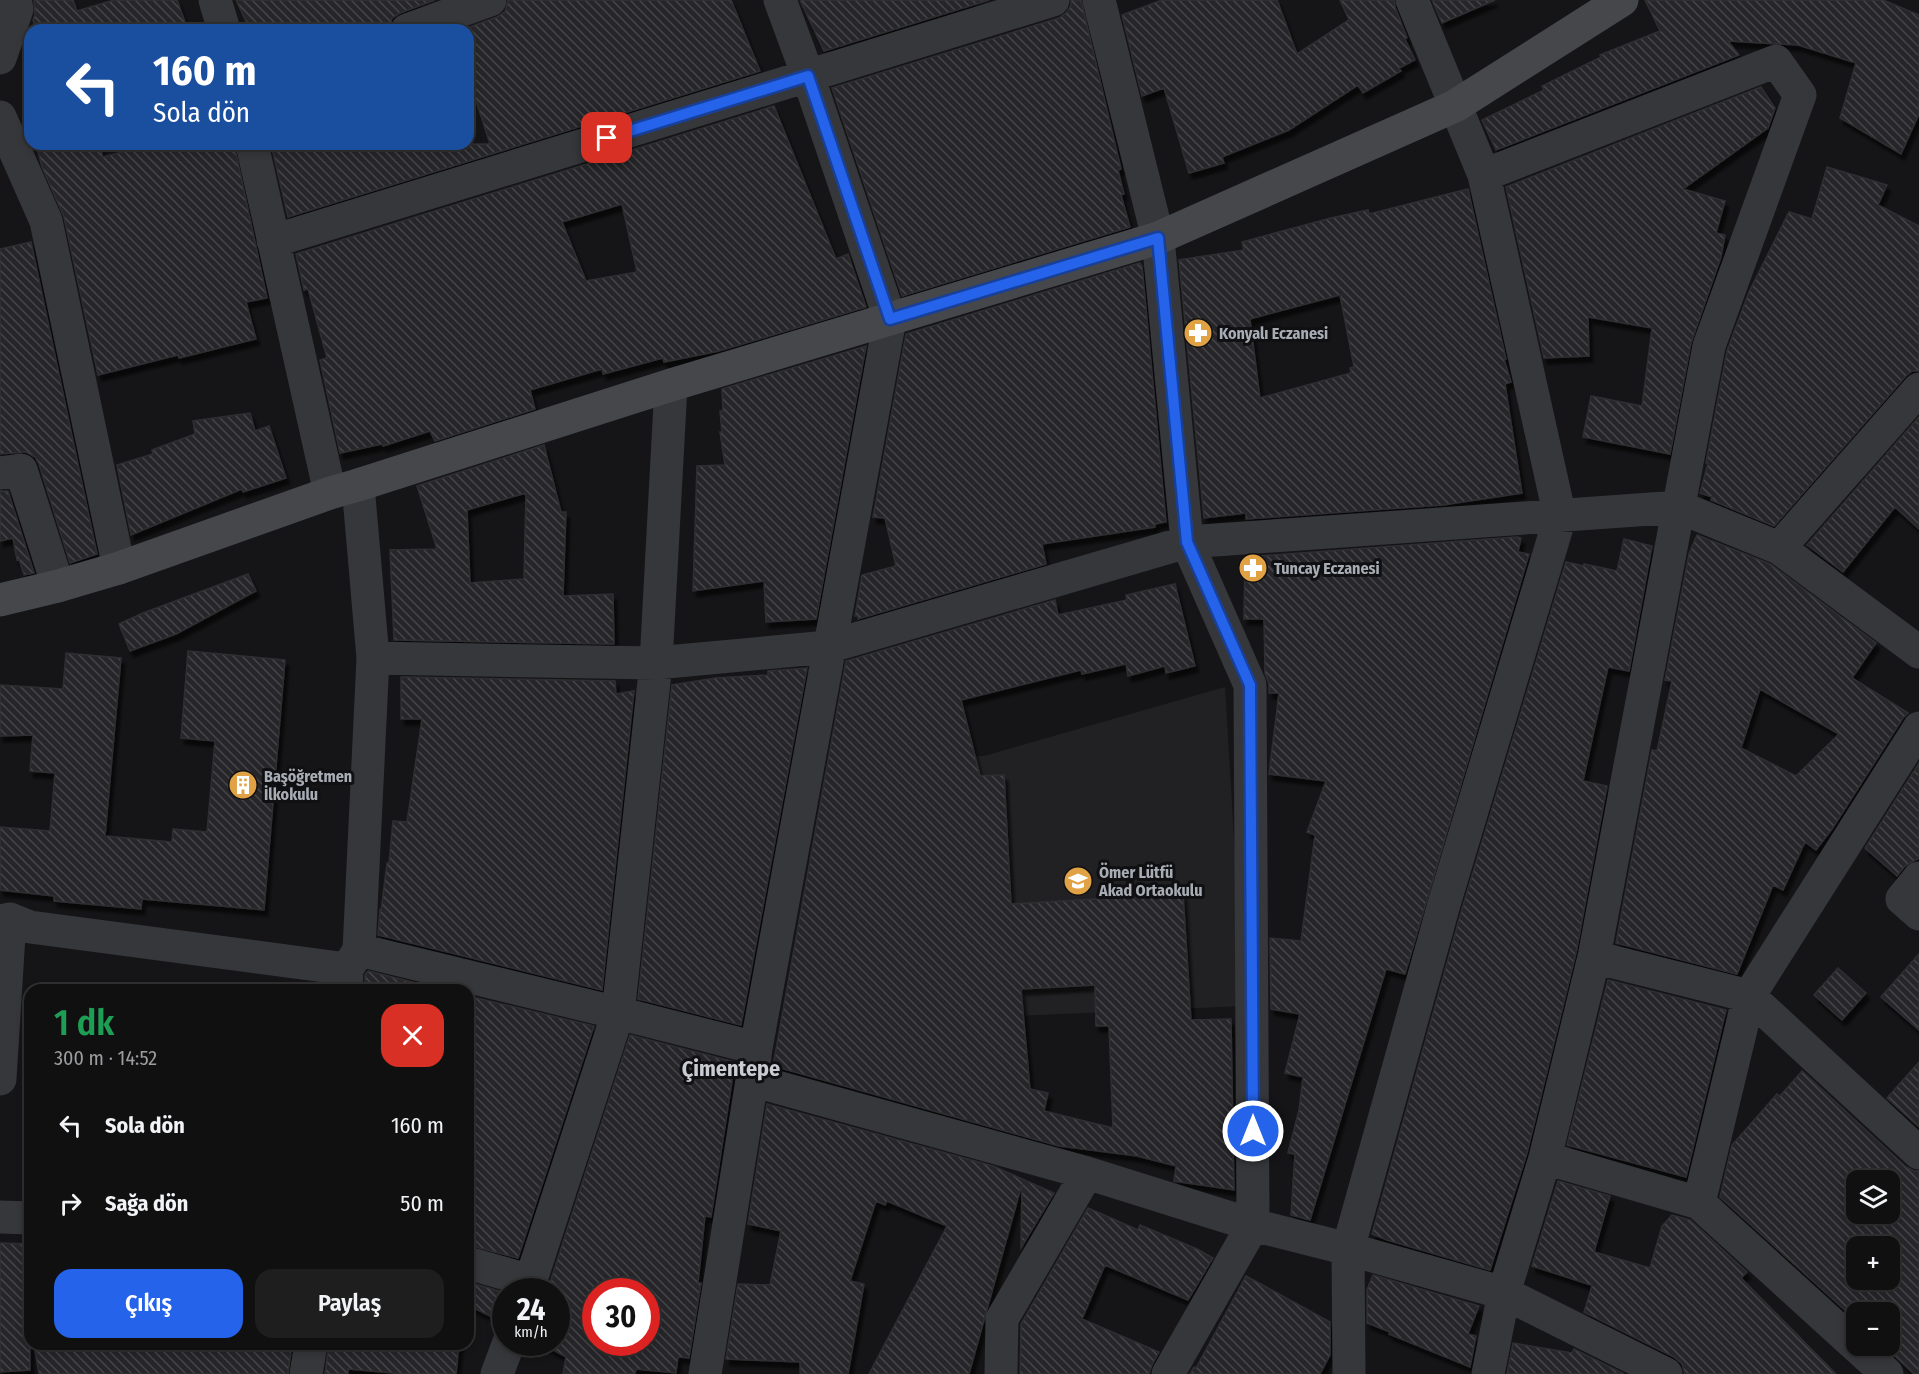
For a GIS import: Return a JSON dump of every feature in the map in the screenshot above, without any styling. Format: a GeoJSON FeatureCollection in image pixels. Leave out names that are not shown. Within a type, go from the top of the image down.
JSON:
{"type":"FeatureCollection","features":[{"type":"Feature","properties":{"kind":"street"},"geometry":{"type":"LineString","coordinates":[[0,58],[17,9],[15,0]]}},
{"type":"Feature","properties":{"kind":"street"},"geometry":{"type":"LineString","coordinates":[[215,0],[222,24]]}},
{"type":"Feature","properties":{"kind":"street"},"geometry":{"type":"LineString","coordinates":[[424,24],[490,0]]}},
{"type":"Feature","properties":{"kind":"street"},"geometry":{"type":"LineString","coordinates":[[705,1374],[754,1064],[828,647],[890,319],[780,0]]}},
{"type":"Feature","properties":{"kind":"street"},"geometry":{"type":"LineString","coordinates":[[273,241],[1053,0]]}},
{"type":"Feature","properties":{"kind":"street"},"geometry":{"type":"LineString","coordinates":[[1099,0],[1158,238],[1187,542],[1250,685],[1253,1225],[1168,1374]]}},
{"type":"Feature","properties":{"kind":"street"},"geometry":{"type":"LineString","coordinates":[[1349,1374],[1348,1249],[1444,904],[1560,516],[1484,175],[1412,0]]}},
{"type":"Feature","properties":{"kind":"street"},"geometry":{"type":"LineString","coordinates":[[0,600],[119,568],[344,489],[670,385],[1158,238],[1455,106],[1622,0]]}},
{"type":"Feature","properties":{"kind":"street"},"geometry":{"type":"LineString","coordinates":[[1484,175],[1776,61],[1800,95],[1709,346],[1594,957],[1545,1158],[1504,1293],[1488,1374]]}},
{"type":"Feature","properties":{"kind":"street"},"geometry":{"type":"LineString","coordinates":[[0,117],[46,221],[119,568]]}},
{"type":"Feature","properties":{"kind":"street"},"geometry":{"type":"LineString","coordinates":[[253,150],[273,241],[344,489],[373,658],[350,970]]}},
{"type":"Feature","properties":{"kind":"street"},"geometry":{"type":"LineString","coordinates":[[532,1278],[618,1013],[656,663],[670,385]]}},
{"type":"Feature","properties":{"kind":"street"},"geometry":{"type":"LineString","coordinates":[[1779,548],[1919,389]]}},
{"type":"Feature","properties":{"kind":"street"},"geometry":{"type":"LineString","coordinates":[[0,473],[21,470],[58,586]]}},
{"type":"Feature","properties":{"kind":"street"},"geometry":{"type":"LineString","coordinates":[[373,658],[656,663],[828,647],[1187,542],[1679,507],[1779,548],[1919,652]]}},
{"type":"Feature","properties":{"kind":"street"},"geometry":{"type":"LineString","coordinates":[[1699,1203],[1749,996],[1919,728]]}},
{"type":"Feature","properties":{"kind":"street"},"geometry":{"type":"LineString","coordinates":[[1919,878],[1902,898],[1919,914]]}},
{"type":"Feature","properties":{"kind":"street"},"geometry":{"type":"LineString","coordinates":[[0,1079],[5,920],[30,927],[437,984]]}},
{"type":"Feature","properties":{"kind":"street"},"geometry":{"type":"LineString","coordinates":[[1594,957],[1749,996],[1919,1153]]}},
{"type":"Feature","properties":{"kind":"street"},"geometry":{"type":"LineString","coordinates":[[474,990],[618,1013],[754,1064],[1087,1173],[1253,1225],[1504,1293],[1666,1374]]}},
{"type":"Feature","properties":{"kind":"street"},"geometry":{"type":"LineString","coordinates":[[1545,1158],[1699,1203],[1887,1374]]}},
{"type":"Feature","properties":{"kind":"street"},"geometry":{"type":"LineString","coordinates":[[1000,1374],[1002,1319],[1087,1173]]}},
{"type":"Feature","properties":{"kind":"street"},"geometry":{"type":"LineString","coordinates":[[0,1217],[24,1218]]}},
{"type":"Feature","properties":{"kind":"street"},"geometry":{"type":"LineString","coordinates":[[474,1265],[508,1278]]}},
{"type":"Feature","properties":{"kind":"street"},"geometry":{"type":"LineString","coordinates":[[306,1374],[310,1350]]}},
{"type":"Feature","properties":{"kind":"street"},"geometry":{"type":"LineString","coordinates":[[497,1374],[503,1356]]}},
{"type":"Feature","properties":{"kind":"shaded area","name":"Ömer Lütfü Akad Ortaokulu"},"geometry":{"type":"Polygon","coordinates":[[[1225,687],[1244,1006],[899,1021],[937,756],[984,756],[1225,687]]]}},
{"type":"Feature","properties":{"kind":"building"},"geometry":{"type":"Polygon","coordinates":[[[34,0],[73,0],[77,11],[114,0],[177,0],[186,24],[34,24],[34,0]]]}},
{"type":"Feature","properties":{"kind":"building"},"geometry":{"type":"Polygon","coordinates":[[[236,0],[435,0],[400,13],[392,18],[390,24],[247,24],[236,0]]]}},
{"type":"Feature","properties":{"kind":"building"},"geometry":{"type":"Polygon","coordinates":[[[508,0],[731,0],[760,71],[288,217],[272,150],[474,150],[474,144],[490,144],[474,95],[474,26],[505,12],[508,0]]]}},
{"type":"Feature","properties":{"kind":"building"},"geometry":{"type":"Polygon","coordinates":[[[800,0],[989,0],[824,51],[800,0]]]}},
{"type":"Feature","properties":{"kind":"building"},"geometry":{"type":"Polygon","coordinates":[[[1071,0],[1081,0],[1121,169],[1118,170],[1124,194],[1121,195],[1130,227],[902,296],[832,88],[1059,18],[1067,12],[1071,0]]]}},
{"type":"Feature","properties":{"kind":"building"},"geometry":{"type":"Polygon","coordinates":[[[1162,0],[1277,0],[1297,54],[1349,20],[1340,0],[1394,0],[1407,38],[1405,39],[1415,60],[1399,68],[1401,71],[1363,93],[1358,85],[1289,130],[1222,157],[1224,163],[1189,173],[1164,88],[1142,96],[1122,15],[1162,0]]]}},
{"type":"Feature","properties":{"kind":"building"},"geometry":{"type":"Polygon","coordinates":[[[1432,0],[1495,0],[1442,23],[1432,0]]]}},
{"type":"Feature","properties":{"kind":"building"},"geometry":{"type":"Polygon","coordinates":[[[1645,0],[1883,0],[1919,15],[1919,114],[1901,154],[1840,118],[1856,63],[1798,45],[1728,41],[1739,55],[1496,150],[1482,120],[1544,90],[1542,86],[1601,57],[1600,55],[1660,31],[1645,0]]]}},
{"type":"Feature","properties":{"kind":"building"},"geometry":{"type":"Polygon","coordinates":[[[1761,87],[1775,108],[1768,128],[1683,189],[1725,201],[1716,233],[1725,235],[1721,257],[1691,343],[1670,454],[1583,437],[1591,396],[1642,406],[1652,328],[1588,317],[1589,356],[1544,358],[1506,187],[1761,87]]]}},
{"type":"Feature","properties":{"kind":"building"},"geometry":{"type":"Polygon","coordinates":[[[774,106],[836,259],[848,254],[866,307],[719,351],[664,362],[663,358],[603,374],[602,369],[530,390],[535,409],[435,441],[430,431],[383,446],[382,444],[340,453],[320,360],[327,358],[308,289],[304,290],[296,254],[774,106]],[[622,204],[562,222],[586,281],[637,272],[622,204]]]}},
{"type":"Feature","properties":{"kind":"building"},"geometry":{"type":"Polygon","coordinates":[[[38,150],[101,150],[103,157],[129,150],[235,150],[267,298],[246,302],[256,339],[98,375],[64,217],[42,167],[38,150]]]}},
{"type":"Feature","properties":{"kind":"building"},"geometry":{"type":"Polygon","coordinates":[[[1827,167],[1887,185],[1878,205],[1919,226],[1919,371],[1912,371],[1905,377],[1774,526],[1711,500],[1712,497],[1700,493],[1708,463],[1706,463],[1727,351],[1749,292],[1789,212],[1812,219],[1827,167]]]}},
{"type":"Feature","properties":{"kind":"building"},"geometry":{"type":"Polygon","coordinates":[[[1468,189],[1506,359],[1504,359],[1511,382],[1505,384],[1522,493],[1443,505],[1246,519],[1246,513],[1204,518],[1179,260],[1244,250],[1242,242],[1331,218],[1368,210],[1369,214],[1468,189]],[[1340,295],[1250,319],[1260,398],[1351,373],[1350,368],[1354,367],[1340,295]]]}},
{"type":"Feature","properties":{"kind":"building"},"geometry":{"type":"Polygon","coordinates":[[[31,242],[97,554],[70,563],[35,457],[26,452],[0,454],[0,249],[31,242]]]}},
{"type":"Feature","properties":{"kind":"building"},"geometry":{"type":"Polygon","coordinates":[[[1140,263],[1166,522],[1155,524],[1155,527],[1042,544],[1046,564],[858,619],[858,616],[855,616],[862,575],[896,566],[885,518],[873,517],[906,334],[1140,263]]]}},
{"type":"Feature","properties":{"kind":"building"},"geometry":{"type":"Polygon","coordinates":[[[866,346],[816,619],[766,622],[764,581],[693,591],[697,466],[725,465],[720,432],[722,432],[720,411],[723,411],[722,389],[866,346]]]}},
{"type":"Feature","properties":{"kind":"building"},"geometry":{"type":"Polygon","coordinates":[[[250,413],[255,431],[269,426],[286,478],[243,492],[242,489],[131,535],[117,465],[153,454],[152,450],[195,434],[193,421],[250,413]]]}},
{"type":"Feature","properties":{"kind":"building"},"geometry":{"type":"Polygon","coordinates":[[[1919,417],[1919,529],[1895,507],[1843,572],[1807,545],[1919,417]]]}},
{"type":"Feature","properties":{"kind":"building"},"geometry":{"type":"Polygon","coordinates":[[[544,445],[561,512],[566,512],[563,596],[613,594],[614,644],[394,640],[390,550],[437,549],[417,486],[544,445]],[[526,493],[467,510],[470,583],[524,579],[526,493]]]}},
{"type":"Feature","properties":{"kind":"building"},"geometry":{"type":"Polygon","coordinates":[[[0,491],[8,491],[34,573],[24,575],[19,559],[17,560],[13,538],[0,541],[0,491]]]}},
{"type":"Feature","properties":{"kind":"building"},"geometry":{"type":"Polygon","coordinates":[[[1697,535],[1770,564],[1876,643],[1852,678],[1908,713],[1816,850],[1805,842],[1783,890],[1773,885],[1737,974],[1616,943],[1652,750],[1657,751],[1672,681],[1665,680],[1689,554],[1697,535]],[[1760,689],[1741,748],[1796,776],[1839,734],[1760,689]]]}},
{"type":"Feature","properties":{"kind":"building"},"geometry":{"type":"Polygon","coordinates":[[[1521,538],[1518,552],[1529,554],[1405,974],[1386,969],[1310,1220],[1291,1215],[1295,1154],[1288,1153],[1299,1110],[1303,1077],[1285,1073],[1300,1014],[1271,1009],[1270,938],[1301,941],[1315,835],[1307,832],[1326,781],[1269,774],[1279,693],[1269,693],[1265,673],[1264,619],[1244,619],[1245,557],[1521,538]]]}},
{"type":"Feature","properties":{"kind":"building"},"geometry":{"type":"Polygon","coordinates":[[[1624,539],[1652,546],[1629,671],[1608,667],[1583,781],[1607,786],[1576,953],[1527,1153],[1490,1270],[1372,1234],[1462,909],[1566,562],[1617,571],[1624,539]]]}},
{"type":"Feature","properties":{"kind":"building"},"geometry":{"type":"Polygon","coordinates":[[[248,574],[256,591],[176,634],[130,651],[119,624],[248,574]]]}},
{"type":"Feature","properties":{"kind":"building"},"geometry":{"type":"Polygon","coordinates":[[[1175,584],[1195,666],[1166,673],[1165,666],[1128,676],[1126,664],[1082,674],[1081,670],[961,700],[980,776],[1004,775],[1011,904],[1183,894],[1191,1020],[1231,1019],[1234,1190],[1174,1181],[1176,1166],[1137,1156],[1059,1146],[773,1066],[846,661],[1055,600],[1058,615],[1127,600],[1126,595],[1175,584]],[[1095,985],[1021,989],[1030,1089],[1048,1093],[1044,1111],[1113,1128],[1109,1026],[1096,1026],[1095,985]]]}},
{"type":"Feature","properties":{"kind":"building"},"geometry":{"type":"Polygon","coordinates":[[[188,651],[285,660],[264,910],[142,899],[141,909],[54,901],[54,896],[0,890],[0,827],[50,831],[55,773],[30,771],[33,735],[0,736],[0,685],[63,689],[66,653],[121,658],[105,836],[172,842],[173,829],[207,832],[215,741],[181,738],[188,651]]]}},
{"type":"Feature","properties":{"kind":"building"},"geometry":{"type":"Polygon","coordinates":[[[807,668],[741,1025],[638,999],[672,685],[716,678],[768,675],[768,671],[807,668]]]}},
{"type":"Feature","properties":{"kind":"building"},"geometry":{"type":"Polygon","coordinates":[[[401,677],[615,681],[616,694],[634,691],[602,990],[378,935],[393,821],[407,822],[422,719],[401,719],[401,677]]]}},
{"type":"Feature","properties":{"kind":"building"},"geometry":{"type":"Polygon","coordinates":[[[1919,763],[1919,858],[1905,866],[1897,876],[1865,848],[1919,763]]]}},
{"type":"Feature","properties":{"kind":"building"},"geometry":{"type":"Polygon","coordinates":[[[1919,954],[1919,1030],[1881,997],[1919,954]]]}},
{"type":"Feature","properties":{"kind":"building"},"geometry":{"type":"Polygon","coordinates":[[[1838,968],[1866,993],[1842,1020],[1814,995],[1838,968]]]}},
{"type":"Feature","properties":{"kind":"building"},"geometry":{"type":"Polygon","coordinates":[[[368,971],[420,984],[365,984],[365,975],[368,971]]]}},
{"type":"Feature","properties":{"kind":"building"},"geometry":{"type":"Polygon","coordinates":[[[1608,980],[1726,1010],[1686,1177],[1567,1145],[1608,980]]]}},
{"type":"Feature","properties":{"kind":"building"},"geometry":{"type":"Polygon","coordinates":[[[474,997],[594,1026],[518,1258],[474,1247],[476,1168],[474,1168],[474,997]]]}},
{"type":"Feature","properties":{"kind":"building"},"geometry":{"type":"Polygon","coordinates":[[[630,1035],[735,1062],[711,1217],[705,1216],[698,1283],[701,1283],[689,1358],[678,1357],[676,1373],[636,1369],[635,1374],[563,1374],[566,1357],[564,1356],[570,1356],[570,1278],[552,1278],[630,1035]]]}},
{"type":"Feature","properties":{"kind":"building"},"geometry":{"type":"Polygon","coordinates":[[[1919,1062],[1919,1127],[1887,1098],[1919,1062]]]}},
{"type":"Feature","properties":{"kind":"building"},"geometry":{"type":"Polygon","coordinates":[[[1802,1071],[1906,1167],[1919,1171],[1919,1374],[1914,1374],[1895,1356],[1900,1356],[1900,1302],[1846,1302],[1846,1311],[1720,1197],[1732,1145],[1777,1094],[1780,1096],[1802,1071]]]}},
{"type":"Feature","properties":{"kind":"building"},"geometry":{"type":"Polygon","coordinates":[[[767,1104],[993,1166],[1054,1193],[1021,1248],[1022,1184],[969,1374],[869,1374],[947,1226],[887,1201],[885,1205],[876,1201],[850,1281],[864,1284],[848,1374],[800,1374],[800,1362],[726,1359],[738,1284],[770,1285],[781,1231],[748,1224],[767,1104]]]}},
{"type":"Feature","properties":{"kind":"building"},"geometry":{"type":"Polygon","coordinates":[[[1558,1181],[1610,1196],[1594,1252],[1650,1268],[1662,1226],[1672,1215],[1690,1220],[1747,1272],[1741,1278],[1836,1374],[1685,1374],[1682,1364],[1674,1357],[1584,1312],[1591,1285],[1532,1266],[1558,1181]]]}},
{"type":"Feature","properties":{"kind":"building"},"geometry":{"type":"Polygon","coordinates":[[[1088,1208],[1138,1230],[1140,1225],[1213,1258],[1188,1300],[1105,1265],[1082,1319],[1159,1352],[1149,1374],[1020,1374],[1021,1324],[1088,1208]]]}},
{"type":"Feature","properties":{"kind":"building"},"geometry":{"type":"Polygon","coordinates":[[[0,1243],[24,1244],[24,1350],[30,1350],[30,1370],[0,1372],[0,1243]]]}},
{"type":"Feature","properties":{"kind":"building"},"geometry":{"type":"Polygon","coordinates":[[[1373,1275],[1479,1306],[1468,1334],[1476,1336],[1470,1367],[1367,1323],[1367,1290],[1373,1275]]]}},
{"type":"Feature","properties":{"kind":"building"},"geometry":{"type":"Polygon","coordinates":[[[1246,1276],[1330,1322],[1330,1355],[1320,1374],[1190,1374],[1194,1367],[1196,1368],[1246,1276]]]}},
{"type":"Feature","properties":{"kind":"building"},"geometry":{"type":"Polygon","coordinates":[[[474,1284],[492,1289],[492,1317],[474,1308],[474,1284]]]}},
{"type":"Feature","properties":{"kind":"building"},"geometry":{"type":"Polygon","coordinates":[[[1513,1343],[1572,1353],[1574,1349],[1624,1374],[1507,1374],[1513,1343]]]}},
{"type":"Feature","properties":{"kind":"building"},"geometry":{"type":"Polygon","coordinates":[[[35,1350],[291,1350],[288,1374],[39,1374],[35,1350]]]}},
{"type":"Feature","properties":{"kind":"building"},"geometry":{"type":"Polygon","coordinates":[[[328,1350],[458,1350],[456,1374],[404,1374],[348,1369],[348,1374],[325,1374],[328,1350]]]}},
{"type":"Feature","properties":{"kind":"place","name":"Konyalı Eczanesi"},"geometry":{"type":"Point","coordinates":[1198,333]}},
{"type":"Feature","properties":{"kind":"place","name":"Tuncay Eczanesi"},"geometry":{"type":"Point","coordinates":[1253,568]}},
{"type":"Feature","properties":{"kind":"place","name":"Başöğretmen İlkokulu"},"geometry":{"type":"Point","coordinates":[243,785]}},
{"type":"Feature","properties":{"kind":"place","name":"Ömer Lütfü Akad Ortaokulu"},"geometry":{"type":"Point","coordinates":[1078,881]}},
{"type":"Feature","properties":{"kind":"district","name":"Çimentepe"},"geometry":{"type":"Point","coordinates":[731,1068]}},
{"type":"Feature","properties":{"kind":"route"},"geometry":{"type":"LineString","coordinates":[[607,138],[808,76],[890,319],[1158,238],[1187,542],[1250,685],[1253,1131]]}}]}
